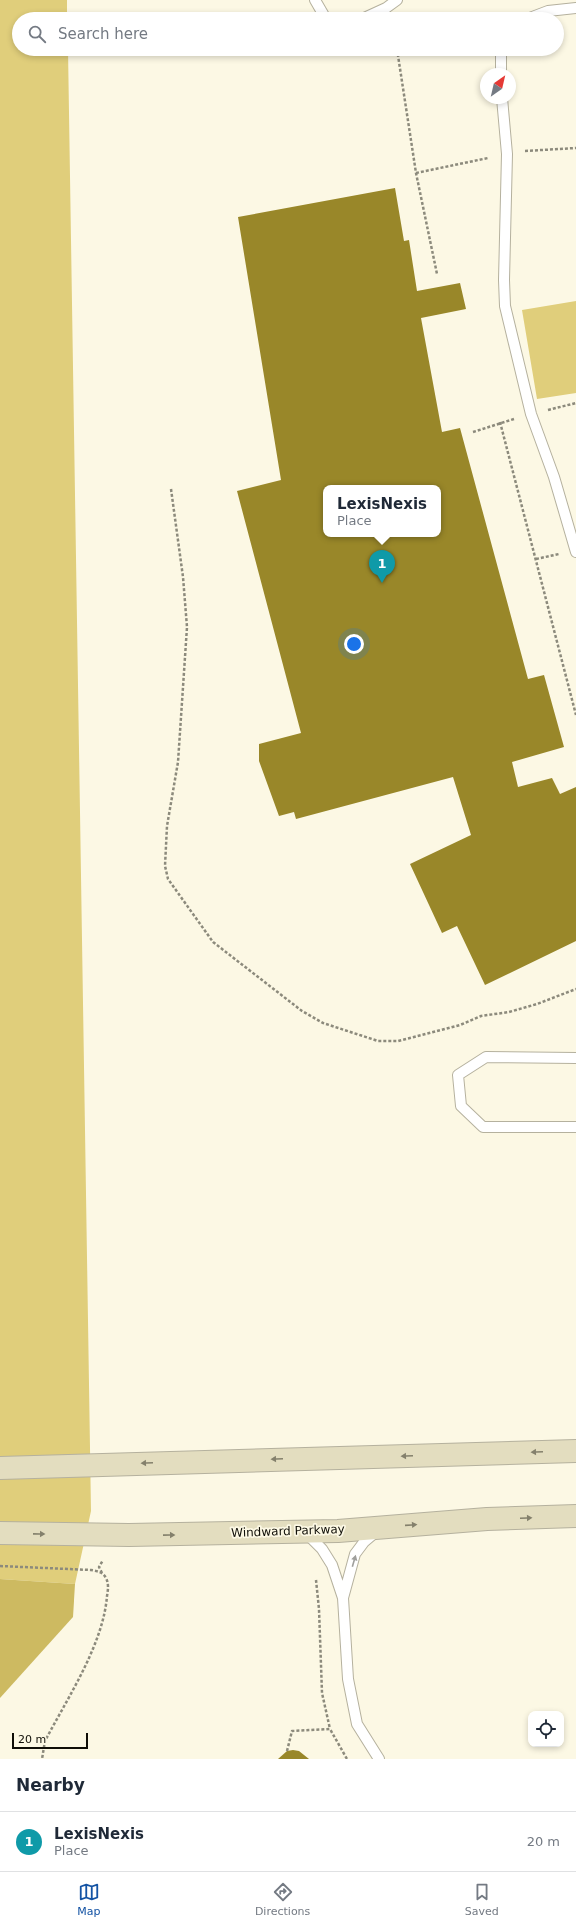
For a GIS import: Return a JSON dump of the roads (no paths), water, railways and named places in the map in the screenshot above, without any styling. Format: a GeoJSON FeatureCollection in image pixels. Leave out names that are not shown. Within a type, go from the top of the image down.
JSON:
{"type":"FeatureCollection","features":[{"type":"Feature","properties":{"kind":"main road"},"geometry":{"type":"LineString","coordinates":[[0,1468],[576,1450]]}},
{"type":"Feature","properties":{"kind":"main road","name":"Windward Parkway"},"geometry":{"type":"LineString","coordinates":[[0,1533],[129,1535],[305,1532],[381,1528],[487,1519],[576,1516]]}},
{"type":"Feature","properties":{"kind":"lane"},"geometry":{"type":"LineString","coordinates":[[316,0],[322,12]]}},
{"type":"Feature","properties":{"kind":"lane"},"geometry":{"type":"LineString","coordinates":[[377,12],[397,0]]}},
{"type":"Feature","properties":{"kind":"lane"},"geometry":{"type":"LineString","coordinates":[[548,12],[576,8]]}},
{"type":"Feature","properties":{"kind":"lane"},"geometry":{"type":"LineString","coordinates":[[501,56],[501,68]]}},
{"type":"Feature","properties":{"kind":"lane"},"geometry":{"type":"LineString","coordinates":[[503,104],[507,154],[504,280],[505,306],[531,414],[554,477],[576,552]]}},
{"type":"Feature","properties":{"kind":"lane"},"geometry":{"type":"LineString","coordinates":[[576,1058],[486,1057],[458,1075],[461,1106],[482,1127],[576,1128]]}},
{"type":"Feature","properties":{"kind":"lane"},"geometry":{"type":"LineString","coordinates":[[342,1598],[355,1554],[364,1542],[381,1528]]}},
{"type":"Feature","properties":{"kind":"lane"},"geometry":{"type":"LineString","coordinates":[[305,1532],[322,1550],[332,1565],[342,1598],[348,1679],[357,1724],[379,1759]]}},
{"type":"Feature","properties":{"kind":"place","name":"LexisNexis"},"geometry":{"type":"Point","coordinates":[382,583]}}]}
